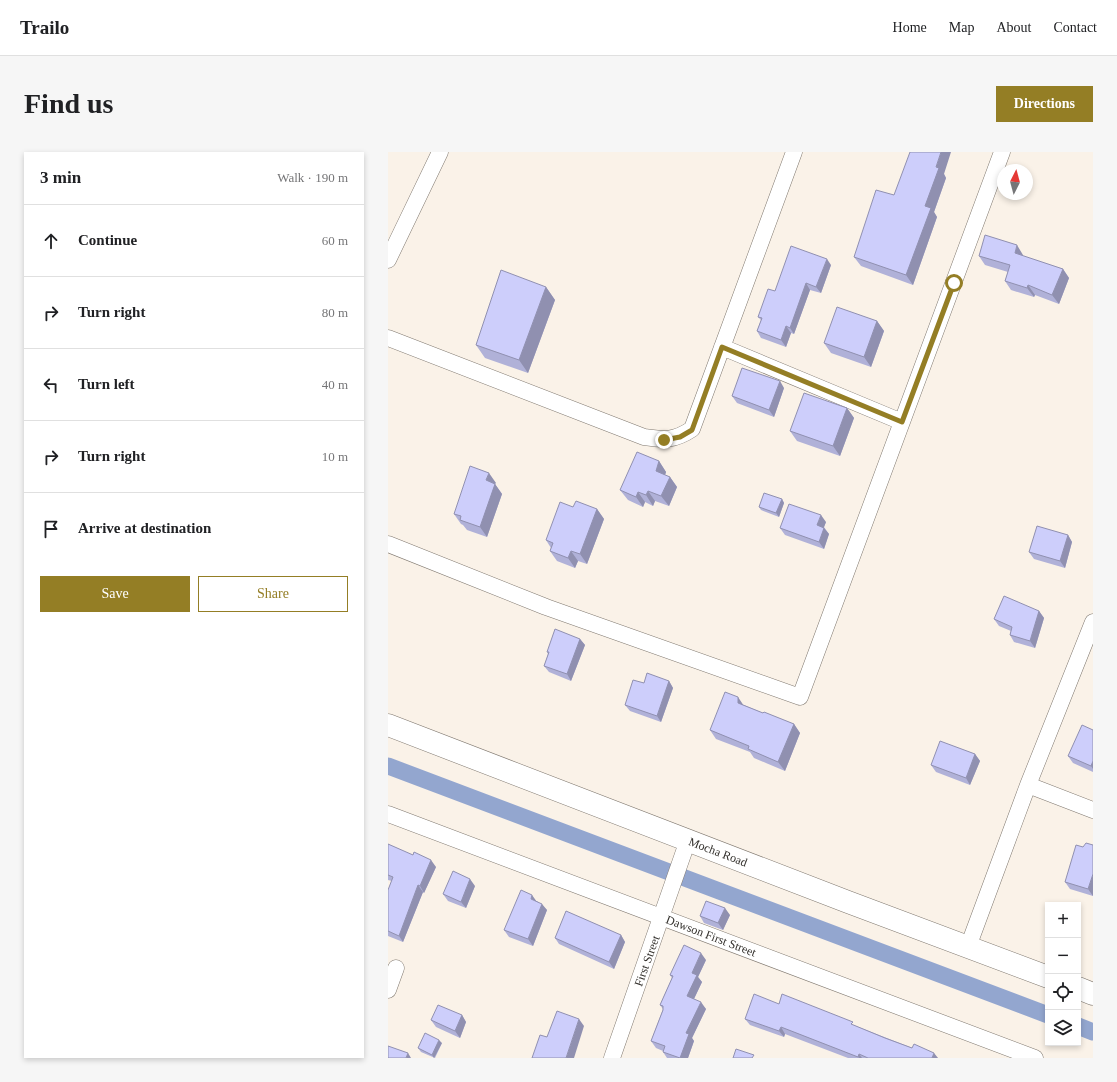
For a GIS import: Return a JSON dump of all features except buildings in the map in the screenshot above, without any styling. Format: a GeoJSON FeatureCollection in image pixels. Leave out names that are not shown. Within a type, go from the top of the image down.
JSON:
{"type":"FeatureCollection","features":[{"type":"Feature","properties":{"kind":"street"},"geometry":{"type":"LineString","coordinates":[[388,260],[440,152]]}},
{"type":"Feature","properties":{"kind":"street"},"geometry":{"type":"LineString","coordinates":[[388,338],[644,437],[664,440],[680,437],[692,430],[794,152]]}},
{"type":"Feature","properties":{"kind":"street"},"geometry":{"type":"LineString","coordinates":[[388,544],[546,607],[800,697],[1002,152]]}},
{"type":"Feature","properties":{"kind":"street"},"geometry":{"type":"LineString","coordinates":[[722,347],[902,422]]}},
{"type":"Feature","properties":{"kind":"street"},"geometry":{"type":"LineString","coordinates":[[968,947],[1028,785],[1093,622]]}},
{"type":"Feature","properties":{"kind":"street","name":"Mocha Road"},"geometry":{"type":"LineString","coordinates":[[388,725],[685,850],[968,947],[1045,976]]}},
{"type":"Feature","properties":{"kind":"street"},"geometry":{"type":"LineString","coordinates":[[1028,785],[1093,810]]}},
{"type":"Feature","properties":{"kind":"street","name":"Dawson First Street"},"geometry":{"type":"LineString","coordinates":[[388,814],[1035,1058]]}},
{"type":"Feature","properties":{"kind":"street","name":"First Street"},"geometry":{"type":"LineString","coordinates":[[612,1058],[685,850]]}},
{"type":"Feature","properties":{"kind":"street"},"geometry":{"type":"LineString","coordinates":[[388,990],[396,968]]}},
{"type":"Feature","properties":{"kind":"street"},"geometry":{"type":"LineString","coordinates":[[1081,989],[1093,994]]}},
{"type":"Feature","properties":{"kind":"waterway"},"geometry":{"type":"LineString","coordinates":[[388,766],[1045,1014]]}},
{"type":"Feature","properties":{"kind":"waterway"},"geometry":{"type":"LineString","coordinates":[[1081,1027],[1093,1032]]}},
{"type":"Feature","properties":{"kind":"route"},"geometry":{"type":"LineString","coordinates":[[664,440],[680,437],[692,430],[722,347],[902,422],[954,283]]}}]}
